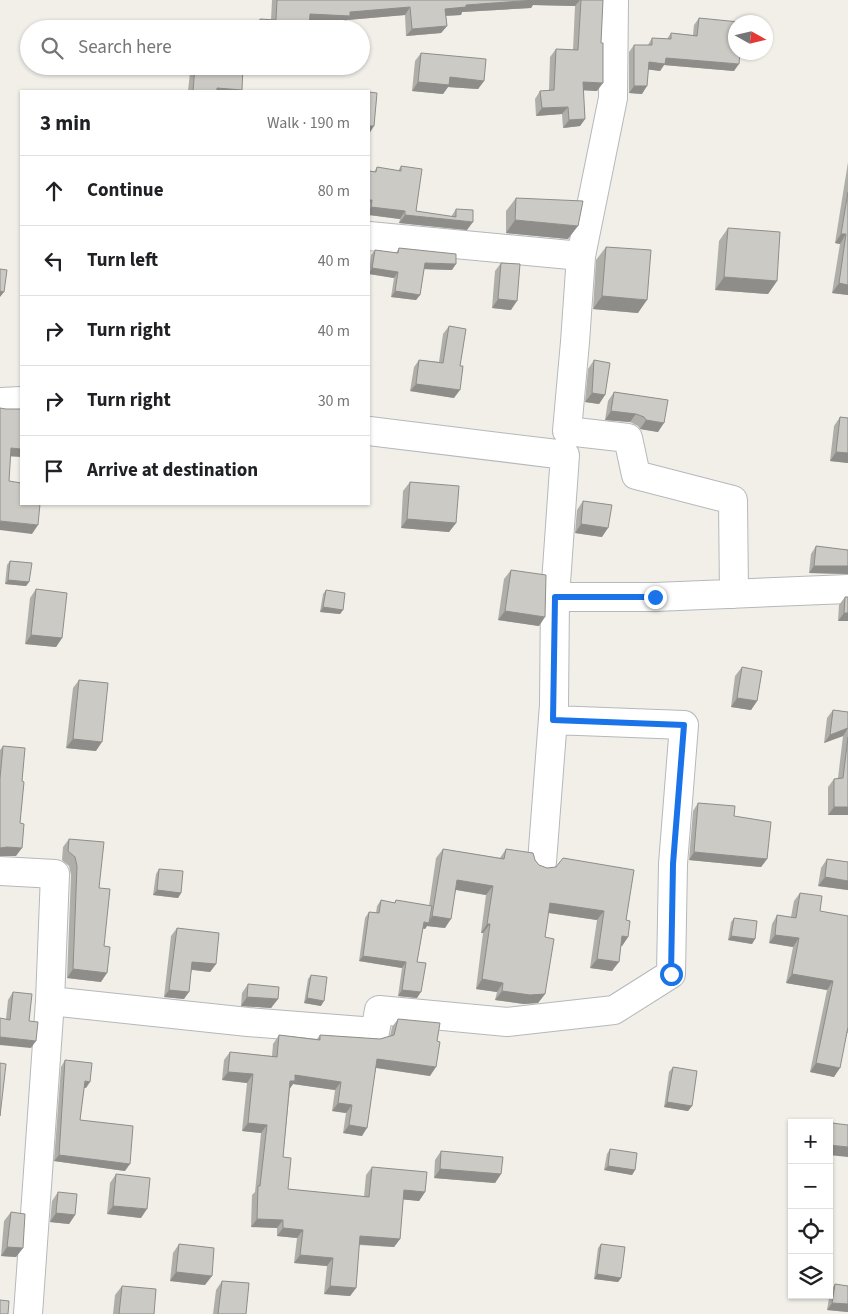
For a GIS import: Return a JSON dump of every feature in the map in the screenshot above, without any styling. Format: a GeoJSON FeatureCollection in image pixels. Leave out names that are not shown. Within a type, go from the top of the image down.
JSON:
{"type":"FeatureCollection","features":[{"type":"Feature","properties":{"kind":"street"},"geometry":{"type":"LineString","coordinates":[[542,862],[553,720],[555,597],[581,256],[613,98],[614,0]]}},
{"type":"Feature","properties":{"kind":"street"},"geometry":{"type":"LineString","coordinates":[[370,236],[581,256]]}},
{"type":"Feature","properties":{"kind":"street"},"geometry":{"type":"LineString","coordinates":[[0,402],[20,401]]}},
{"type":"Feature","properties":{"kind":"street"},"geometry":{"type":"LineString","coordinates":[[370,431],[566,443],[628,438],[636,475],[734,500],[734,594]]}},
{"type":"Feature","properties":{"kind":"street"},"geometry":{"type":"LineString","coordinates":[[555,597],[655,597],[848,589]]}},
{"type":"Feature","properties":{"kind":"street"},"geometry":{"type":"LineString","coordinates":[[50,1001],[248,1022],[375,1032],[379,1010],[507,1022],[614,1010],[671,974],[673,864],[684,725],[553,720]]}},
{"type":"Feature","properties":{"kind":"street"},"geometry":{"type":"LineString","coordinates":[[0,871],[55,874],[50,1001],[28,1314]]}},
{"type":"Feature","properties":{"kind":"building"},"geometry":{"type":"Polygon","coordinates":[[[277,0],[535,0],[466,5],[466,7],[445,9],[447,26],[412,29],[410,7],[350,12],[350,16],[310,14],[310,20],[276,20],[277,0]]]}},
{"type":"Feature","properties":{"kind":"building"},"geometry":{"type":"Polygon","coordinates":[[[581,0],[603,0],[601,43],[603,43],[603,83],[583,82],[585,119],[569,120],[568,107],[542,108],[540,91],[554,90],[556,49],[578,50],[581,0]]]}},
{"type":"Feature","properties":{"kind":"building"},"geometry":{"type":"Polygon","coordinates":[[[699,18],[728,21],[728,60],[739,60],[739,64],[666,58],[665,64],[649,62],[647,86],[634,86],[634,45],[652,45],[652,38],[671,39],[671,33],[697,36],[699,18]]]}},
{"type":"Feature","properties":{"kind":"building"},"geometry":{"type":"Polygon","coordinates":[[[421,53],[486,59],[484,81],[450,77],[449,85],[418,82],[421,53]]]}},
{"type":"Feature","properties":{"kind":"building"},"geometry":{"type":"Polygon","coordinates":[[[194,75],[243,75],[242,90],[217,88],[217,90],[193,90],[194,75]]]}},
{"type":"Feature","properties":{"kind":"building"},"geometry":{"type":"Polygon","coordinates":[[[370,92],[377,93],[374,126],[370,126],[370,92]]]}},
{"type":"Feature","properties":{"kind":"building"},"geometry":{"type":"Polygon","coordinates":[[[401,166],[422,169],[416,211],[456,217],[456,209],[473,210],[473,222],[405,215],[405,211],[371,207],[370,171],[376,172],[377,167],[401,171],[401,166]]]}},
{"type":"Feature","properties":{"kind":"building"},"geometry":{"type":"Polygon","coordinates":[[[848,192],[848,285],[839,283],[846,234],[841,234],[848,192]]]}},
{"type":"Feature","properties":{"kind":"building"},"geometry":{"type":"Polygon","coordinates":[[[516,198],[583,201],[578,226],[515,220],[516,198]]]}},
{"type":"Feature","properties":{"kind":"building"},"geometry":{"type":"Polygon","coordinates":[[[728,228],[780,232],[777,281],[724,277],[728,228]]]}},
{"type":"Feature","properties":{"kind":"building"},"geometry":{"type":"Polygon","coordinates":[[[606,247],[651,250],[647,300],[602,296],[606,247]]]}},
{"type":"Feature","properties":{"kind":"building"},"geometry":{"type":"Polygon","coordinates":[[[399,248],[456,254],[456,264],[425,263],[420,295],[395,291],[398,272],[372,268],[375,250],[398,253],[399,248]]]}},
{"type":"Feature","properties":{"kind":"building"},"geometry":{"type":"Polygon","coordinates":[[[501,263],[520,264],[517,301],[498,299],[501,263]]]}},
{"type":"Feature","properties":{"kind":"building"},"geometry":{"type":"Polygon","coordinates":[[[0,269],[7,270],[4,292],[0,291],[0,269]]]}},
{"type":"Feature","properties":{"kind":"building"},"geometry":{"type":"Polygon","coordinates":[[[449,326],[466,329],[460,366],[463,366],[460,390],[416,384],[419,360],[443,363],[449,326]]]}},
{"type":"Feature","properties":{"kind":"building"},"geometry":{"type":"Polygon","coordinates":[[[594,360],[610,363],[605,395],[592,393],[594,360]]]}},
{"type":"Feature","properties":{"kind":"building"},"geometry":{"type":"Polygon","coordinates":[[[614,392],[668,400],[664,423],[646,420],[644,417],[636,414],[611,411],[614,392]]]}},
{"type":"Feature","properties":{"kind":"building"},"geometry":{"type":"Polygon","coordinates":[[[0,408],[20,409],[20,449],[11,448],[9,481],[20,483],[20,505],[40,505],[38,525],[0,521],[0,408]]]}},
{"type":"Feature","properties":{"kind":"building"},"geometry":{"type":"Polygon","coordinates":[[[840,417],[848,418],[848,453],[836,452],[840,417]]]}},
{"type":"Feature","properties":{"kind":"building"},"geometry":{"type":"Polygon","coordinates":[[[410,482],[459,486],[456,523],[407,519],[410,482]]]}},
{"type":"Feature","properties":{"kind":"building"},"geometry":{"type":"Polygon","coordinates":[[[583,501],[612,505],[608,528],[581,524],[583,501]]]}},
{"type":"Feature","properties":{"kind":"building"},"geometry":{"type":"Polygon","coordinates":[[[816,546],[848,550],[848,566],[814,566],[816,546]]]}},
{"type":"Feature","properties":{"kind":"building"},"geometry":{"type":"Polygon","coordinates":[[[10,561],[32,563],[29,582],[8,580],[10,561]]]}},
{"type":"Feature","properties":{"kind":"building"},"geometry":{"type":"Polygon","coordinates":[[[511,570],[546,575],[545,617],[505,611],[511,570]]]}},
{"type":"Feature","properties":{"kind":"building"},"geometry":{"type":"Polygon","coordinates":[[[36,589],[67,593],[62,638],[31,635],[36,589]]]}},
{"type":"Feature","properties":{"kind":"building"},"geometry":{"type":"Polygon","coordinates":[[[326,590],[345,593],[343,610],[323,607],[326,590]]]}},
{"type":"Feature","properties":{"kind":"building"},"geometry":{"type":"Polygon","coordinates":[[[845,597],[848,597],[848,613],[844,613],[845,597]]]}},
{"type":"Feature","properties":{"kind":"building"},"geometry":{"type":"Polygon","coordinates":[[[742,667],[762,671],[757,701],[737,698],[742,667]]]}},
{"type":"Feature","properties":{"kind":"building"},"geometry":{"type":"Polygon","coordinates":[[[79,680],[108,683],[102,742],[73,739],[79,680]]]}},
{"type":"Feature","properties":{"kind":"building"},"geometry":{"type":"Polygon","coordinates":[[[833,710],[848,712],[848,728],[830,735],[833,710]]]}},
{"type":"Feature","properties":{"kind":"building"},"geometry":{"type":"Polygon","coordinates":[[[848,737],[848,807],[834,807],[834,779],[843,778],[848,737]]]}},
{"type":"Feature","properties":{"kind":"building"},"geometry":{"type":"Polygon","coordinates":[[[3,746],[25,748],[20,823],[24,824],[22,848],[0,848],[0,778],[3,746]]]}},
{"type":"Feature","properties":{"kind":"building"},"geometry":{"type":"Polygon","coordinates":[[[698,803],[735,806],[734,816],[771,822],[767,859],[694,852],[698,803]]]}},
{"type":"Feature","properties":{"kind":"building"},"geometry":{"type":"Polygon","coordinates":[[[69,839],[104,842],[99,888],[110,889],[104,946],[110,947],[107,973],[73,969],[77,866],[75,857],[68,851],[69,839]]]}},
{"type":"Feature","properties":{"kind":"building"},"geometry":{"type":"Polygon","coordinates":[[[443,849],[504,859],[506,849],[533,853],[539,865],[547,868],[556,867],[563,858],[634,870],[626,920],[630,921],[628,937],[622,936],[619,962],[597,959],[604,911],[550,903],[545,937],[554,939],[545,994],[530,995],[502,991],[503,983],[482,979],[493,886],[457,880],[451,919],[432,916],[443,849]]]}},
{"type":"Feature","properties":{"kind":"building"},"geometry":{"type":"Polygon","coordinates":[[[827,859],[848,862],[848,881],[825,877],[827,859]]]}},
{"type":"Feature","properties":{"kind":"building"},"geometry":{"type":"Polygon","coordinates":[[[159,869],[183,871],[181,893],[157,890],[159,869]]]}},
{"type":"Feature","properties":{"kind":"building"},"geometry":{"type":"Polygon","coordinates":[[[800,893],[822,896],[820,911],[848,916],[848,1027],[840,1068],[816,1063],[833,981],[792,974],[799,938],[775,935],[777,915],[796,918],[800,893]]]}},
{"type":"Feature","properties":{"kind":"building"},"geometry":{"type":"Polygon","coordinates":[[[381,900],[395,903],[396,900],[432,906],[429,923],[424,922],[417,962],[426,963],[421,992],[402,990],[406,962],[363,956],[369,912],[379,913],[381,900]]]}},
{"type":"Feature","properties":{"kind":"building"},"geometry":{"type":"Polygon","coordinates":[[[734,918],[757,921],[755,939],[731,936],[734,918]]]}},
{"type":"Feature","properties":{"kind":"building"},"geometry":{"type":"Polygon","coordinates":[[[177,928],[219,933],[216,964],[192,962],[189,992],[169,990],[177,928]]]}},
{"type":"Feature","properties":{"kind":"building"},"geometry":{"type":"Polygon","coordinates":[[[311,975],[327,977],[324,1001],[307,998],[311,975]]]}},
{"type":"Feature","properties":{"kind":"building"},"geometry":{"type":"Polygon","coordinates":[[[248,984],[279,987],[278,999],[247,997],[248,984]]]}},
{"type":"Feature","properties":{"kind":"building"},"geometry":{"type":"Polygon","coordinates":[[[13,992],[32,994],[29,1021],[38,1022],[36,1041],[0,1037],[0,1018],[10,1020],[13,992]]]}},
{"type":"Feature","properties":{"kind":"building"},"geometry":{"type":"Polygon","coordinates":[[[398,1019],[440,1023],[437,1041],[440,1042],[436,1067],[377,1059],[367,1128],[349,1125],[352,1105],[338,1103],[341,1082],[295,1075],[295,1081],[290,1081],[283,1157],[291,1158],[288,1189],[369,1197],[372,1167],[427,1172],[425,1192],[404,1190],[400,1239],[360,1236],[356,1288],[330,1286],[333,1258],[300,1255],[303,1230],[283,1228],[283,1220],[257,1219],[258,1186],[260,1186],[267,1125],[248,1123],[253,1074],[228,1072],[230,1052],[277,1057],[279,1035],[320,1040],[320,1035],[380,1039],[394,1035],[398,1019]]]}},
{"type":"Feature","properties":{"kind":"building"},"geometry":{"type":"Polygon","coordinates":[[[65,1060],[92,1063],[90,1082],[85,1081],[80,1120],[133,1126],[130,1164],[59,1155],[65,1060]]]}},
{"type":"Feature","properties":{"kind":"building"},"geometry":{"type":"Polygon","coordinates":[[[0,1063],[6,1064],[0,1116],[0,1063]]]}},
{"type":"Feature","properties":{"kind":"building"},"geometry":{"type":"Polygon","coordinates":[[[673,1067],[697,1071],[692,1106],[667,1102],[673,1067]]]}},
{"type":"Feature","properties":{"kind":"building"},"geometry":{"type":"Polygon","coordinates":[[[833,1123],[848,1125],[848,1147],[833,1145],[833,1123]]]}},
{"type":"Feature","properties":{"kind":"building"},"geometry":{"type":"Polygon","coordinates":[[[610,1149],[637,1153],[635,1170],[608,1166],[610,1149]]]}},
{"type":"Feature","properties":{"kind":"building"},"geometry":{"type":"Polygon","coordinates":[[[441,1151],[503,1157],[501,1174],[440,1169],[441,1151]]]}},
{"type":"Feature","properties":{"kind":"building"},"geometry":{"type":"Polygon","coordinates":[[[116,1174],[150,1178],[147,1209],[113,1206],[116,1174]]]}},
{"type":"Feature","properties":{"kind":"building"},"geometry":{"type":"Polygon","coordinates":[[[58,1192],[77,1194],[75,1215],[56,1213],[58,1192]]]}},
{"type":"Feature","properties":{"kind":"building"},"geometry":{"type":"Polygon","coordinates":[[[11,1212],[25,1214],[23,1248],[7,1247],[11,1212]]]}},
{"type":"Feature","properties":{"kind":"building"},"geometry":{"type":"Polygon","coordinates":[[[179,1244],[214,1248],[212,1276],[176,1272],[179,1244]]]}},
{"type":"Feature","properties":{"kind":"building"},"geometry":{"type":"Polygon","coordinates":[[[601,1244],[625,1247],[621,1278],[597,1274],[601,1244]]]}},
{"type":"Feature","properties":{"kind":"building"},"geometry":{"type":"Polygon","coordinates":[[[222,1281],[249,1283],[246,1314],[218,1314],[222,1281]]]}},
{"type":"Feature","properties":{"kind":"building"},"geometry":{"type":"Polygon","coordinates":[[[835,1284],[848,1286],[848,1304],[832,1303],[835,1284]]]}},
{"type":"Feature","properties":{"kind":"building"},"geometry":{"type":"Polygon","coordinates":[[[122,1286],[156,1289],[154,1314],[119,1314],[122,1286]]]}},
{"type":"Feature","properties":{"kind":"building"},"geometry":{"type":"Polygon","coordinates":[[[0,1300],[9,1301],[8,1314],[0,1314],[0,1300]]]}},
{"type":"Feature","properties":{"kind":"route"},"geometry":{"type":"LineString","coordinates":[[655,597],[555,597],[553,720],[684,725],[673,864],[671,974]]}}]}
